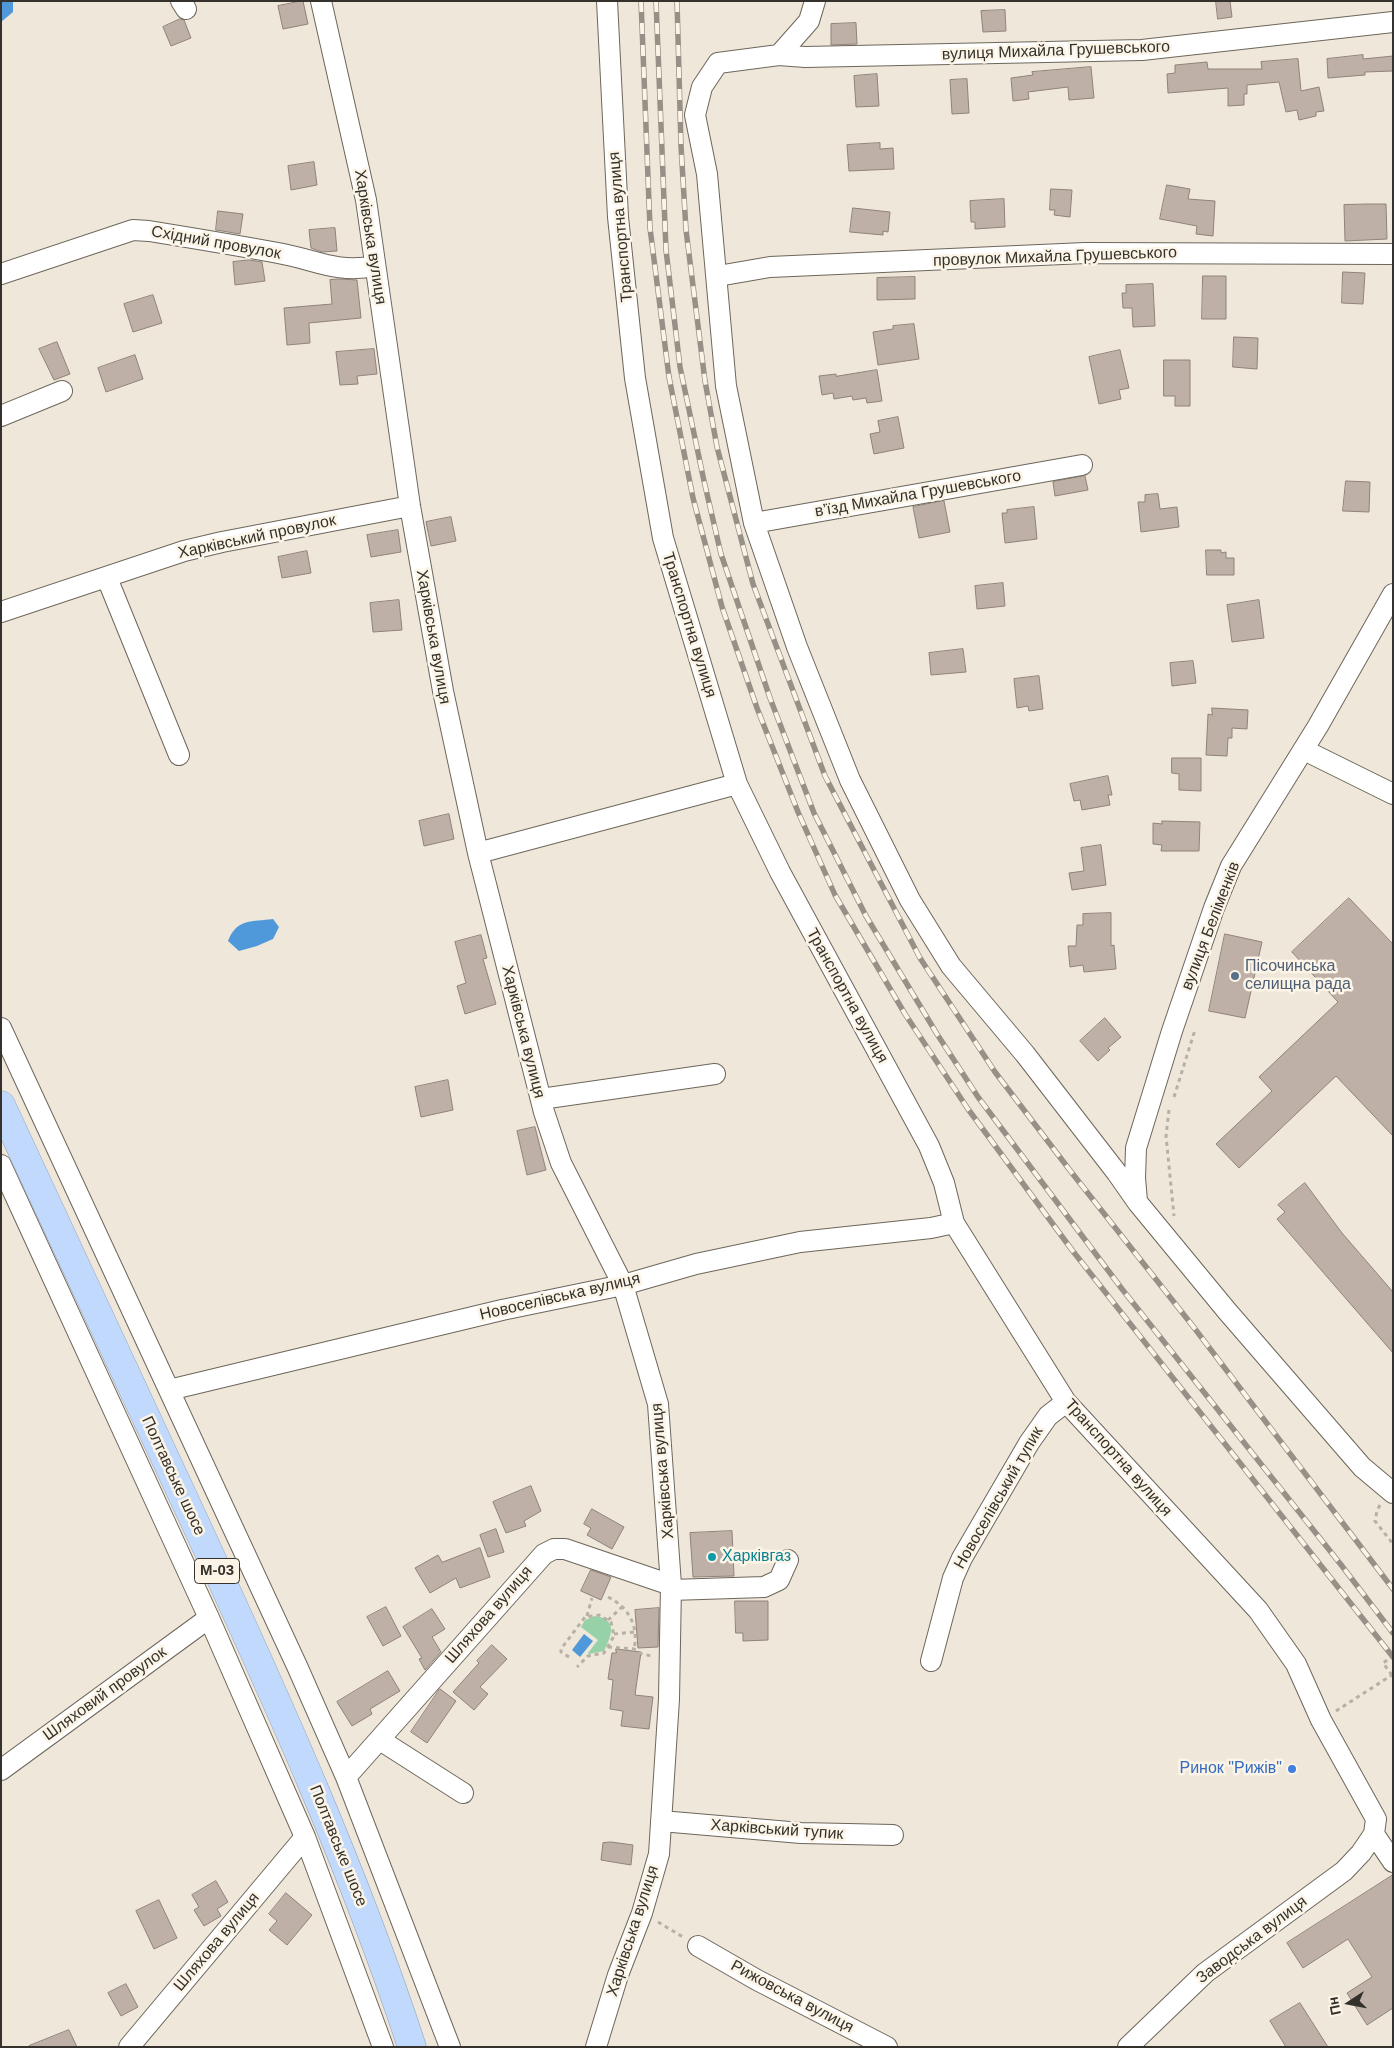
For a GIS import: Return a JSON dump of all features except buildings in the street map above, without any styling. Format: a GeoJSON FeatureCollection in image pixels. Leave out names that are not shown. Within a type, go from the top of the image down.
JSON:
{"type":"FeatureCollection","features":[{"type":"Feature","properties":{"kind":"highway","name":"Полтавське шосе"},"geometry":{"type":"LineString","coordinates":[[1,1104],[276,1699],[333,1832],[386,1967],[412,2047]]}},
{"type":"Feature","properties":{"kind":"street","name":"Харківська вулиця"},"geometry":{"type":"LineString","coordinates":[[321,1],[366,200],[410,506],[442,691],[478,853],[541,1099],[561,1163],[623,1285],[658,1404],[671,1588],[669,1700],[659,1854],[642,1913],[618,1975],[596,2047]]}},
{"type":"Feature","properties":{"kind":"street","name":"Транспортна вулиця"},"geometry":{"type":"LineString","coordinates":[[607,1],[618,217],[635,378],[663,538],[737,784],[780,872],[929,1146],[944,1183],[954,1223],[1066,1402],[1258,1610],[1296,1664],[1321,1720],[1376,1819],[1374,1834],[1393,1862]]}},
{"type":"Feature","properties":{"kind":"street"},"geometry":{"type":"LineString","coordinates":[[815,1],[809,22],[779,56],[718,63],[702,87],[695,115],[707,174],[718,276],[726,386],[754,523],[796,646],[850,780],[910,900],[951,966],[1025,1054],[1138,1203],[1388,1497]]}},
{"type":"Feature","properties":{"kind":"street","name":"вулиця Михайла Грушевського"},"geometry":{"type":"LineString","coordinates":[[779,56],[1142,50],[1393,22]]}},
{"type":"Feature","properties":{"kind":"street","name":"Східний провулок"},"geometry":{"type":"LineString","coordinates":[[1,274],[133,230],[281,253],[313,263],[345,269],[358,270],[375,266]]}},
{"type":"Feature","properties":{"kind":"street","name":"провулок Михайла Грушевського"},"geometry":{"type":"LineString","coordinates":[[718,276],[770,267],[1085,253],[1393,254]]}},
{"type":"Feature","properties":{"kind":"street"},"geometry":{"type":"LineString","coordinates":[[1,416],[62,391]]}},
{"type":"Feature","properties":{"kind":"street","name":"в’їзд Михайла Грушевського"},"geometry":{"type":"LineString","coordinates":[[754,523],[1082,465]]}},
{"type":"Feature","properties":{"kind":"street","name":"Харківський провулок"},"geometry":{"type":"LineString","coordinates":[[1,612],[184,552],[222,542],[410,506]]}},
{"type":"Feature","properties":{"kind":"street"},"geometry":{"type":"LineString","coordinates":[[107,578],[179,755]]}},
{"type":"Feature","properties":{"kind":"street","name":"вулиця Беліменків"},"geometry":{"type":"LineString","coordinates":[[1138,1203],[1135,1178],[1136,1148],[1172,1031],[1214,908],[1231,866],[1304,750],[1393,594]]}},
{"type":"Feature","properties":{"kind":"street"},"geometry":{"type":"LineString","coordinates":[[1304,750],[1393,794]]}},
{"type":"Feature","properties":{"kind":"street"},"geometry":{"type":"LineString","coordinates":[[478,853],[737,784]]}},
{"type":"Feature","properties":{"kind":"street"},"geometry":{"type":"LineString","coordinates":[[1,1028],[346,1777],[450,2047]]}},
{"type":"Feature","properties":{"kind":"street"},"geometry":{"type":"LineString","coordinates":[[541,1099],[715,1074]]}},
{"type":"Feature","properties":{"kind":"street"},"geometry":{"type":"LineString","coordinates":[[1,1165],[209,1618],[305,1837],[383,2047]]}},
{"type":"Feature","properties":{"kind":"street","name":"Новоселівська вулиця"},"geometry":{"type":"LineString","coordinates":[[169,1390],[502,1310],[623,1285],[696,1264],[800,1242],[931,1228],[954,1223]]}},
{"type":"Feature","properties":{"kind":"street","name":"Новоселівський тупик"},"geometry":{"type":"LineString","coordinates":[[931,1661],[953,1578],[962,1558],[1029,1443],[1048,1416],[1066,1402]]}},
{"type":"Feature","properties":{"kind":"street","name":"Шляхова вулиця"},"geometry":{"type":"LineString","coordinates":[[346,1777],[540,1558],[549,1551],[565,1549],[671,1588]]}},
{"type":"Feature","properties":{"kind":"street"},"geometry":{"type":"LineString","coordinates":[[671,1588],[764,1587],[779,1580],[788,1560]]}},
{"type":"Feature","properties":{"kind":"street","name":"Шляховий провулок"},"geometry":{"type":"LineString","coordinates":[[1,1770],[209,1618]]}},
{"type":"Feature","properties":{"kind":"street"},"geometry":{"type":"LineString","coordinates":[[380,1740],[463,1793]]}},
{"type":"Feature","properties":{"kind":"street","name":"Харківський тупик"},"geometry":{"type":"LineString","coordinates":[[661,1821],[801,1833],[893,1835]]}},
{"type":"Feature","properties":{"kind":"street","name":"Заводська вулиця"},"geometry":{"type":"LineString","coordinates":[[1128,2047],[1205,1973],[1344,1871],[1361,1853],[1374,1834]]}},
{"type":"Feature","properties":{"kind":"street","name":"Шляхова вулиця"},"geometry":{"type":"LineString","coordinates":[[129,2047],[305,1837]]}},
{"type":"Feature","properties":{"kind":"street","name":"Рижовська вулиця"},"geometry":{"type":"LineString","coordinates":[[698,1946],[757,1980],[887,2047]]}},
{"type":"Feature","properties":{"kind":"path"},"geometry":{"type":"LineString","coordinates":[[1172,1100],[1175,1093]]}},
{"type":"Feature","properties":{"kind":"path"},"geometry":{"type":"LineString","coordinates":[[1169,1108],[1166,1136],[1174,1219]]}},
{"type":"Feature","properties":{"kind":"path"},"geometry":{"type":"LineString","coordinates":[[1388,1497],[1377,1511],[1375,1521],[1393,1544]]}},
{"type":"Feature","properties":{"kind":"path"},"geometry":{"type":"LineString","coordinates":[[608,1597],[622,1607],[632,1621],[635,1632],[634,1649]]}},
{"type":"Feature","properties":{"kind":"path"},"geometry":{"type":"LineString","coordinates":[[568,1657],[561,1652],[561,1649],[587,1616],[592,1598]]}},
{"type":"Feature","properties":{"kind":"path"},"geometry":{"type":"LineString","coordinates":[[608,1620],[622,1607]]}},
{"type":"Feature","properties":{"kind":"path"},"geometry":{"type":"LineString","coordinates":[[577,1667],[588,1656],[604,1654],[614,1634],[613,1626],[599,1614],[587,1616]]}},
{"type":"Feature","properties":{"kind":"path"},"geometry":{"type":"LineString","coordinates":[[614,1634],[635,1632]]}},
{"type":"Feature","properties":{"kind":"path"},"geometry":{"type":"LineString","coordinates":[[607,1647],[634,1649],[642,1654],[656,1656]]}},
{"type":"Feature","properties":{"kind":"path"},"geometry":{"type":"LineString","coordinates":[[1321,1720],[1393,1675],[1384,1663],[1393,1656]]}},
{"type":"Feature","properties":{"kind":"path"},"geometry":{"type":"LineString","coordinates":[[642,1913],[698,1946]]}},
{"type":"Feature","properties":{"kind":"green space"},"geometry":{"type":"Polygon","coordinates":[[[595,1616],[608,1621],[611,1635],[604,1651],[589,1654],[598,1640],[581,1627],[585,1620],[595,1616]]]}},
{"type":"Feature","properties":{"kind":"water"},"geometry":{"type":"Polygon","coordinates":[[[1,1],[13,1],[13,12],[1,22],[1,1]]]}},
{"type":"Feature","properties":{"kind":"water"},"geometry":{"type":"Polygon","coordinates":[[[273,919],[279,927],[273,939],[239,951],[228,941],[236,928],[246,922],[273,919]]]}},
{"type":"Feature","properties":{"kind":"water"},"geometry":{"type":"Polygon","coordinates":[[[584,1634],[593,1641],[580,1657],[572,1650],[584,1634]]]}},
{"type":"Feature","properties":{"kind":"railway"},"geometry":{"type":"LineString","coordinates":[[641,1],[650,228],[669,377],[693,498],[722,607],[757,708],[798,812],[835,895],[905,1014],[968,1109],[1072,1250],[1393,1657]]}},
{"type":"Feature","properties":{"kind":"railway"},"geometry":{"type":"LineString","coordinates":[[656,1],[666,250],[680,367],[721,554],[770,698],[814,813],[866,916],[937,1034],[978,1097],[1122,1289],[1393,1633]]}},
{"type":"Feature","properties":{"kind":"railway"},"geometry":{"type":"LineString","coordinates":[[677,1],[681,146],[686,230],[705,381],[717,447],[753,584],[825,776],[920,958],[995,1072],[1192,1325],[1393,1589]]}},
{"type":"Feature","properties":{"kind":"place","name":"Пісочинська селищна рада"},"geometry":{"type":"Point","coordinates":[1235,976]}},
{"type":"Feature","properties":{"kind":"place","name":"Харківгаз"},"geometry":{"type":"Point","coordinates":[712,1557]}},
{"type":"Feature","properties":{"kind":"place","name":"Ринок \"Рижів\""},"geometry":{"type":"Point","coordinates":[1292,1769]}}]}
